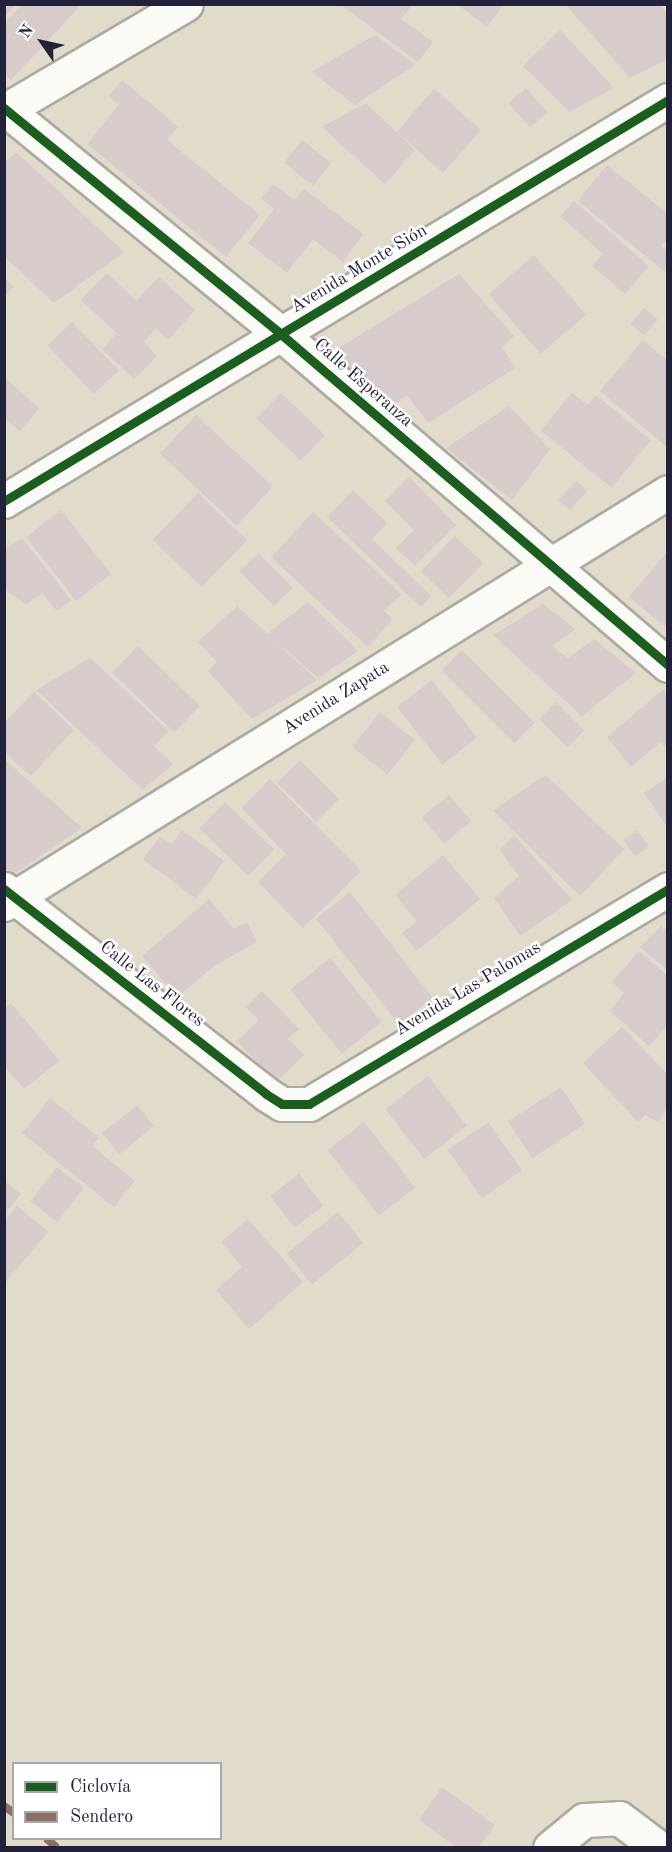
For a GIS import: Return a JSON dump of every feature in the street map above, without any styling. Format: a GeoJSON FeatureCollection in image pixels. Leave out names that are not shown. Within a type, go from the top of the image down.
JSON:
{"type":"FeatureCollection","features":[{"type":"Feature","properties":{"kind":"street"},"geometry":{"type":"LineString","coordinates":[[5,110],[186,4]]}},
{"type":"Feature","properties":{"kind":"street","name":"Avenida Monte Sión"},"geometry":{"type":"LineString","coordinates":[[4,501],[668,100]]}},
{"type":"Feature","properties":{"kind":"street","name":"Calle Esperanza"},"geometry":{"type":"LineString","coordinates":[[5,110],[282,335],[547,566],[668,665]]}},
{"type":"Feature","properties":{"kind":"street","name":"Avenida Zapata"},"geometry":{"type":"LineString","coordinates":[[8,897],[668,492]]}},
{"type":"Feature","properties":{"kind":"street","name":"Avenida Las Palomas"},"geometry":{"type":"LineString","coordinates":[[282,1104],[309,1104],[668,889]]}},
{"type":"Feature","properties":{"kind":"street","name":"Calle Las Flores"},"geometry":{"type":"LineString","coordinates":[[8,897],[282,1104]]}},
{"type":"Feature","properties":{"kind":"street"},"geometry":{"type":"LineString","coordinates":[[550,1848],[584,1820],[619,1818],[659,1848]]}},
{"type":"Feature","properties":{"kind":"building"},"geometry":{"type":"Polygon","coordinates":[[[4,4],[16,4],[4,17],[4,4]]]}},
{"type":"Feature","properties":{"kind":"building"},"geometry":{"type":"Polygon","coordinates":[[[23,4],[80,6],[11,80],[4,74],[4,23],[23,4]]]}},
{"type":"Feature","properties":{"kind":"building"},"geometry":{"type":"Polygon","coordinates":[[[340,4],[413,4],[401,19],[433,42],[418,62],[340,4]]]}},
{"type":"Feature","properties":{"kind":"building"},"geometry":{"type":"Polygon","coordinates":[[[457,4],[504,4],[487,27],[457,4]]]}},
{"type":"Feature","properties":{"kind":"building"},"geometry":{"type":"Polygon","coordinates":[[[565,4],[659,4],[668,14],[668,59],[630,78],[565,4]]]}},
{"type":"Feature","properties":{"kind":"building"},"geometry":{"type":"Polygon","coordinates":[[[560,30],[614,88],[569,112],[523,66],[560,30]]]}},
{"type":"Feature","properties":{"kind":"building"},"geometry":{"type":"Polygon","coordinates":[[[375,35],[415,65],[355,105],[312,72],[375,35]]]}},
{"type":"Feature","properties":{"kind":"building"},"geometry":{"type":"Polygon","coordinates":[[[122,80],[178,127],[167,140],[260,215],[226,257],[87,144],[119,105],[109,96],[122,80]]]}},
{"type":"Feature","properties":{"kind":"building"},"geometry":{"type":"Polygon","coordinates":[[[526,88],[547,112],[530,127],[509,103],[526,88]]]}},
{"type":"Feature","properties":{"kind":"building"},"geometry":{"type":"Polygon","coordinates":[[[434,89],[481,130],[443,173],[397,132],[434,89]]]}},
{"type":"Feature","properties":{"kind":"building"},"geometry":{"type":"Polygon","coordinates":[[[366,103],[415,150],[385,184],[322,127],[366,103]]]}},
{"type":"Feature","properties":{"kind":"building"},"geometry":{"type":"Polygon","coordinates":[[[302,140],[331,163],[313,186],[284,163],[302,140]]]}},
{"type":"Feature","properties":{"kind":"building"},"geometry":{"type":"Polygon","coordinates":[[[17,153],[124,252],[54,303],[4,256],[4,162],[17,153]]]}},
{"type":"Feature","properties":{"kind":"building"},"geometry":{"type":"Polygon","coordinates":[[[607,165],[668,214],[668,238],[661,246],[668,251],[665,272],[578,201],[607,165]]]}},
{"type":"Feature","properties":{"kind":"building"},"geometry":{"type":"Polygon","coordinates":[[[273,184],[294,200],[304,189],[363,234],[343,262],[313,239],[287,273],[248,243],[274,209],[261,198],[273,184]]]}},
{"type":"Feature","properties":{"kind":"building"},"geometry":{"type":"Polygon","coordinates":[[[574,201],[649,266],[625,294],[592,266],[603,254],[560,216],[574,201]]]}},
{"type":"Feature","properties":{"kind":"building"},"geometry":{"type":"Polygon","coordinates":[[[534,255],[586,315],[541,354],[489,294],[534,255]]]}},
{"type":"Feature","properties":{"kind":"building"},"geometry":{"type":"Polygon","coordinates":[[[107,273],[136,301],[159,277],[195,310],[168,340],[156,328],[144,342],[157,356],[134,379],[102,349],[117,333],[81,300],[107,273]]]}},
{"type":"Feature","properties":{"kind":"building"},"geometry":{"type":"Polygon","coordinates":[[[459,274],[514,336],[502,347],[515,368],[428,423],[407,395],[388,410],[334,351],[459,274]]]}},
{"type":"Feature","properties":{"kind":"building"},"geometry":{"type":"Polygon","coordinates":[[[4,278],[14,287],[4,296],[4,278]]]}},
{"type":"Feature","properties":{"kind":"building"},"geometry":{"type":"Polygon","coordinates":[[[644,308],[658,320],[644,336],[630,324],[644,308]]]}},
{"type":"Feature","properties":{"kind":"building"},"geometry":{"type":"Polygon","coordinates":[[[72,322],[119,370],[94,394],[48,346],[72,322]]]}},
{"type":"Feature","properties":{"kind":"building"},"geometry":{"type":"Polygon","coordinates":[[[643,340],[668,361],[668,448],[600,391],[643,340]]]}},
{"type":"Feature","properties":{"kind":"building"},"geometry":{"type":"Polygon","coordinates":[[[5,378],[39,408],[20,431],[5,419],[5,378]]]}},
{"type":"Feature","properties":{"kind":"building"},"geometry":{"type":"Polygon","coordinates":[[[281,393],[325,435],[301,461],[257,418],[281,393]]]}},
{"type":"Feature","properties":{"kind":"building"},"geometry":{"type":"Polygon","coordinates":[[[572,393],[588,405],[596,395],[651,440],[612,488],[541,431],[572,393]]]}},
{"type":"Feature","properties":{"kind":"building"},"geometry":{"type":"Polygon","coordinates":[[[509,406],[550,449],[512,500],[446,448],[509,406]]]}},
{"type":"Feature","properties":{"kind":"building"},"geometry":{"type":"Polygon","coordinates":[[[196,415],[273,487],[237,525],[160,454],[196,415]]]}},
{"type":"Feature","properties":{"kind":"building"},"geometry":{"type":"Polygon","coordinates":[[[409,477],[456,525],[415,566],[396,548],[414,530],[385,501],[409,477]]]}},
{"type":"Feature","properties":{"kind":"building"},"geometry":{"type":"Polygon","coordinates":[[[576,481],[587,491],[570,510],[559,500],[576,481]]]}},
{"type":"Feature","properties":{"kind":"building"},"geometry":{"type":"Polygon","coordinates":[[[353,490],[387,523],[372,539],[431,596],[421,607],[327,517],[353,490]]]}},
{"type":"Feature","properties":{"kind":"building"},"geometry":{"type":"Polygon","coordinates":[[[198,493],[247,540],[202,587],[153,540],[198,493]]]}},
{"type":"Feature","properties":{"kind":"building"},"geometry":{"type":"Polygon","coordinates":[[[61,510],[111,574],[76,601],[26,537],[61,510]]]}},
{"type":"Feature","properties":{"kind":"building"},"geometry":{"type":"Polygon","coordinates":[[[313,512],[401,594],[384,611],[393,619],[368,647],[271,557],[313,512]]]}},
{"type":"Feature","properties":{"kind":"building"},"geometry":{"type":"Polygon","coordinates":[[[455,536],[483,563],[449,598],[421,571],[455,536]]]}},
{"type":"Feature","properties":{"kind":"building"},"geometry":{"type":"Polygon","coordinates":[[[22,538],[71,600],[57,611],[42,593],[26,605],[4,588],[4,550],[22,538]]]}},
{"type":"Feature","properties":{"kind":"building"},"geometry":{"type":"Polygon","coordinates":[[[668,551],[668,629],[629,597],[668,551]]]}},
{"type":"Feature","properties":{"kind":"building"},"geometry":{"type":"Polygon","coordinates":[[[258,553],[293,588],[274,606],[240,571],[258,553]]]}},
{"type":"Feature","properties":{"kind":"building"},"geometry":{"type":"Polygon","coordinates":[[[308,602],[358,651],[318,678],[267,634],[308,602]]]}},
{"type":"Feature","properties":{"kind":"building"},"geometry":{"type":"Polygon","coordinates":[[[543,604],[575,629],[552,646],[568,658],[594,639],[636,673],[582,716],[493,635],[543,604]]]}},
{"type":"Feature","properties":{"kind":"building"},"geometry":{"type":"Polygon","coordinates":[[[237,606],[317,680],[252,719],[208,671],[217,662],[198,642],[237,606]]]}},
{"type":"Feature","properties":{"kind":"building"},"geometry":{"type":"Polygon","coordinates":[[[138,646],[200,706],[174,732],[112,673],[138,646]]]}},
{"type":"Feature","properties":{"kind":"building"},"geometry":{"type":"Polygon","coordinates":[[[462,650],[535,723],[514,743],[441,671],[462,650]]]}},
{"type":"Feature","properties":{"kind":"building"},"geometry":{"type":"Polygon","coordinates":[[[90,658],[169,731],[154,746],[173,764],[143,790],[36,690],[90,658]]]}},
{"type":"Feature","properties":{"kind":"building"},"geometry":{"type":"Polygon","coordinates":[[[432,680],[477,738],[442,765],[397,707],[432,680]]]}},
{"type":"Feature","properties":{"kind":"building"},"geometry":{"type":"Polygon","coordinates":[[[663,690],[668,695],[668,750],[661,742],[631,767],[607,737],[663,690]]]}},
{"type":"Feature","properties":{"kind":"building"},"geometry":{"type":"Polygon","coordinates":[[[34,692],[74,730],[31,776],[4,752],[4,723],[34,692]]]}},
{"type":"Feature","properties":{"kind":"building"},"geometry":{"type":"Polygon","coordinates":[[[556,702],[584,730],[567,747],[539,719],[556,702]]]}},
{"type":"Feature","properties":{"kind":"building"},"geometry":{"type":"Polygon","coordinates":[[[380,712],[415,740],[387,775],[352,746],[380,712]]]}},
{"type":"Feature","properties":{"kind":"building"},"geometry":{"type":"Polygon","coordinates":[[[4,759],[82,828],[12,875],[4,867],[4,759]]]}},
{"type":"Feature","properties":{"kind":"building"},"geometry":{"type":"Polygon","coordinates":[[[300,760],[339,799],[316,822],[277,783],[300,760]]]}},
{"type":"Feature","properties":{"kind":"building"},"geometry":{"type":"Polygon","coordinates":[[[545,775],[624,849],[580,896],[493,811],[545,775]]]}},
{"type":"Feature","properties":{"kind":"building"},"geometry":{"type":"Polygon","coordinates":[[[668,777],[668,828],[644,793],[668,777]]]}},
{"type":"Feature","properties":{"kind":"building"},"geometry":{"type":"Polygon","coordinates":[[[270,779],[361,871],[303,928],[258,882],[286,854],[241,808],[270,779]]]}},
{"type":"Feature","properties":{"kind":"building"},"geometry":{"type":"Polygon","coordinates":[[[449,795],[471,821],[444,844],[422,817],[449,795]]]}},
{"type":"Feature","properties":{"kind":"building"},"geometry":{"type":"Polygon","coordinates":[[[225,802],[274,849],[248,876],[199,829],[225,802]]]}},
{"type":"Feature","properties":{"kind":"building"},"geometry":{"type":"Polygon","coordinates":[[[182,830],[224,861],[196,899],[143,859],[160,837],[172,844],[182,830]]]}},
{"type":"Feature","properties":{"kind":"building"},"geometry":{"type":"Polygon","coordinates":[[[637,830],[649,846],[635,856],[623,840],[637,830]]]}},
{"type":"Feature","properties":{"kind":"building"},"geometry":{"type":"Polygon","coordinates":[[[514,835],[572,900],[520,936],[494,898],[519,876],[500,850],[514,835]]]}},
{"type":"Feature","properties":{"kind":"building"},"geometry":{"type":"Polygon","coordinates":[[[443,855],[480,899],[417,951],[402,933],[417,921],[395,895],[443,855]]]}},
{"type":"Feature","properties":{"kind":"building"},"geometry":{"type":"Polygon","coordinates":[[[350,892],[432,998],[399,1024],[316,918],[350,892]]]}},
{"type":"Feature","properties":{"kind":"building"},"geometry":{"type":"Polygon","coordinates":[[[209,899],[234,929],[247,922],[257,942],[214,966],[177,997],[142,956],[209,899]]]}},
{"type":"Feature","properties":{"kind":"building"},"geometry":{"type":"Polygon","coordinates":[[[661,926],[668,932],[668,971],[640,947],[661,926]]]}},
{"type":"Feature","properties":{"kind":"building"},"geometry":{"type":"Polygon","coordinates":[[[639,951],[668,976],[668,1025],[649,1046],[610,1011],[624,993],[612,982],[639,951]]]}},
{"type":"Feature","properties":{"kind":"building"},"geometry":{"type":"Polygon","coordinates":[[[330,958],[382,1022],[342,1054],[290,990],[330,958]]]}},
{"type":"Feature","properties":{"kind":"building"},"geometry":{"type":"Polygon","coordinates":[[[262,991],[299,1029],[288,1039],[304,1055],[276,1082],[237,1041],[259,1020],[246,1007],[262,991]]]}},
{"type":"Feature","properties":{"kind":"building"},"geometry":{"type":"Polygon","coordinates":[[[11,1003],[59,1061],[24,1089],[4,1066],[4,1009],[11,1003]]]}},
{"type":"Feature","properties":{"kind":"building"},"geometry":{"type":"Polygon","coordinates":[[[622,1027],[668,1075],[668,1105],[659,1122],[645,1115],[638,1122],[583,1063],[622,1027]]]}},
{"type":"Feature","properties":{"kind":"building"},"geometry":{"type":"Polygon","coordinates":[[[428,1076],[467,1126],[424,1159],[385,1109],[428,1076]]]}},
{"type":"Feature","properties":{"kind":"building"},"geometry":{"type":"Polygon","coordinates":[[[561,1087],[585,1124],[532,1158],[508,1121],[561,1087]]]}},
{"type":"Feature","properties":{"kind":"building"},"geometry":{"type":"Polygon","coordinates":[[[50,1098],[99,1138],[92,1146],[135,1181],[114,1207],[22,1133],[50,1098]]]}},
{"type":"Feature","properties":{"kind":"building"},"geometry":{"type":"Polygon","coordinates":[[[137,1105],[154,1126],[119,1154],[102,1133],[137,1105]]]}},
{"type":"Feature","properties":{"kind":"building"},"geometry":{"type":"Polygon","coordinates":[[[364,1122],[415,1187],[379,1216],[328,1150],[364,1122]]]}},
{"type":"Feature","properties":{"kind":"building"},"geometry":{"type":"Polygon","coordinates":[[[488,1122],[522,1170],[482,1198],[448,1150],[488,1122]]]}},
{"type":"Feature","properties":{"kind":"building"},"geometry":{"type":"Polygon","coordinates":[[[57,1167],[84,1188],[57,1222],[31,1201],[57,1167]]]}},
{"type":"Feature","properties":{"kind":"building"},"geometry":{"type":"Polygon","coordinates":[[[299,1174],[323,1206],[294,1228],[270,1196],[299,1174]]]}},
{"type":"Feature","properties":{"kind":"building"},"geometry":{"type":"Polygon","coordinates":[[[4,1181],[21,1194],[4,1215],[4,1181]]]}},
{"type":"Feature","properties":{"kind":"building"},"geometry":{"type":"Polygon","coordinates":[[[17,1206],[48,1232],[4,1284],[4,1221],[17,1206]]]}},
{"type":"Feature","properties":{"kind":"building"},"geometry":{"type":"Polygon","coordinates":[[[338,1212],[363,1243],[312,1285],[287,1254],[338,1212]]]}},
{"type":"Feature","properties":{"kind":"building"},"geometry":{"type":"Polygon","coordinates":[[[248,1219],[303,1282],[249,1329],[216,1290],[242,1267],[221,1242],[248,1219]]]}},
{"type":"Feature","properties":{"kind":"building"},"geometry":{"type":"Polygon","coordinates":[[[442,1787],[495,1825],[478,1848],[457,1848],[419,1820],[442,1787]]]}},
{"type":"Feature","properties":{"kind":"marked path"},"geometry":{"type":"LineString","coordinates":[[4,1806],[12,1812]]}},
{"type":"Feature","properties":{"kind":"marked path"},"geometry":{"type":"LineString","coordinates":[[48,1840],[57,1848]]}},
{"type":"Feature","properties":{"kind":"cycle path"},"geometry":{"type":"LineString","coordinates":[[4,501],[668,100]]}},
{"type":"Feature","properties":{"kind":"cycle path"},"geometry":{"type":"LineString","coordinates":[[4,108],[282,335],[668,665]]}},
{"type":"Feature","properties":{"kind":"cycle path"},"geometry":{"type":"LineString","coordinates":[[4,889],[266,1094],[282,1104],[309,1104],[668,889]]}}]}
